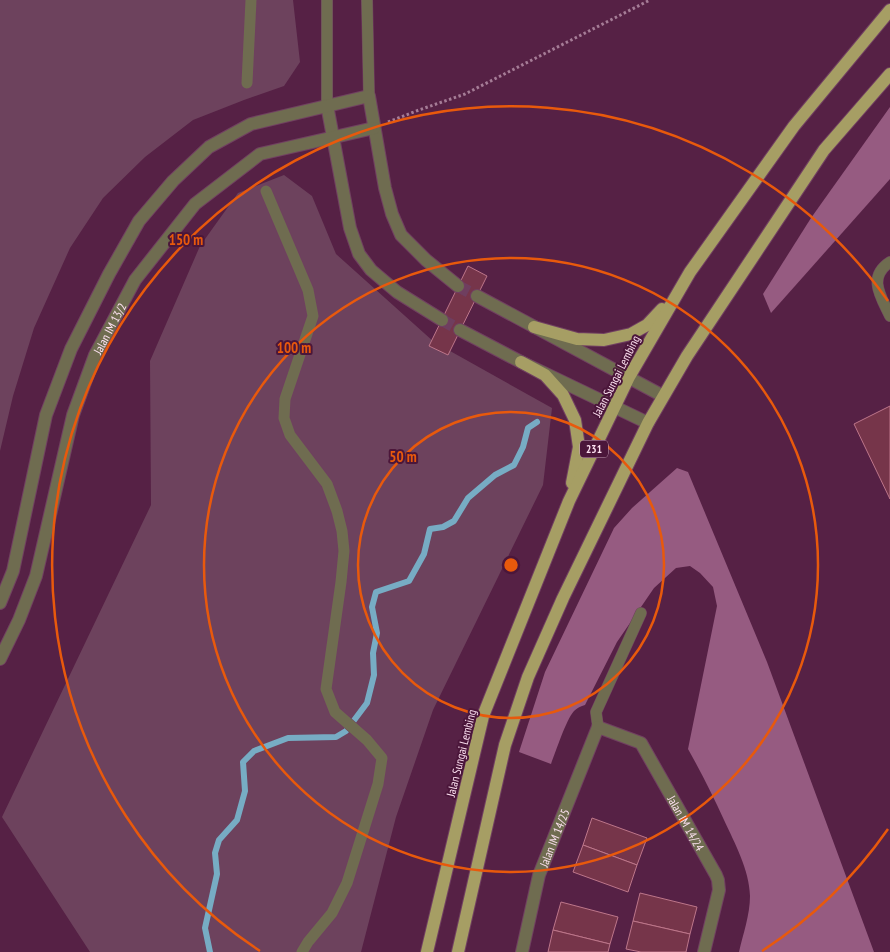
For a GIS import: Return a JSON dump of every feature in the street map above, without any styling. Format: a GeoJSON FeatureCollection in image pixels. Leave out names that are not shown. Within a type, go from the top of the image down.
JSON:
{"type":"FeatureCollection","features":[{"type":"Feature","properties":{"kind":"main road","name":"Jalan Sungai Lembing"},"geometry":{"type":"LineString","coordinates":[[427,952],[483,716],[569,501],[629,377],[690,272],[794,126],[890,10]]}},
{"type":"Feature","properties":{"kind":"main road"},"geometry":{"type":"LineString","coordinates":[[458,952],[505,745],[528,677],[563,598],[648,423],[686,356],[824,150],[890,74]]}},
{"type":"Feature","properties":{"kind":"main road"},"geometry":{"type":"LineString","coordinates":[[534,327],[576,339],[604,340],[631,334],[652,320],[690,272]]}},
{"type":"Feature","properties":{"kind":"main road"},"geometry":{"type":"LineString","coordinates":[[521,362],[545,375],[564,395],[575,420],[579,447],[569,501]]}},
{"type":"Feature","properties":{"kind":"street","name":"Jalan IM 13/2"},"geometry":{"type":"LineString","coordinates":[[0,603],[12,571],[46,415],[72,350],[108,274],[140,221],[173,181],[209,147],[251,124],[369,96]]}},
{"type":"Feature","properties":{"kind":"street"},"geometry":{"type":"LineString","coordinates":[[369,96],[385,188],[392,214],[401,235],[426,260],[458,286]]}},
{"type":"Feature","properties":{"kind":"street"},"geometry":{"type":"LineString","coordinates":[[327,105],[350,228],[359,254],[371,270],[397,292],[442,320]]}},
{"type":"Feature","properties":{"kind":"street","name":"Jalan IM 13/2"},"geometry":{"type":"LineString","coordinates":[[0,659],[19,620],[36,576],[73,415],[95,355],[135,280],[195,204],[260,154],[374,128]]}},
{"type":"Feature","properties":{"kind":"street"},"geometry":{"type":"LineString","coordinates":[[477,296],[663,396]]}},
{"type":"Feature","properties":{"kind":"street"},"geometry":{"type":"LineString","coordinates":[[460,330],[521,362],[648,423]]}},
{"type":"Feature","properties":{"kind":"street","name":"Jalan IM 14/25"},"geometry":{"type":"LineString","coordinates":[[522,952],[539,875],[598,726]]}},
{"type":"Feature","properties":{"kind":"street","name":"Jalan IM 14/24"},"geometry":{"type":"LineString","coordinates":[[598,726],[641,743],[716,875],[719,890],[704,952]]}},
{"type":"Feature","properties":{"kind":"lane"},"geometry":{"type":"LineString","coordinates":[[246,83],[251,0]]}},
{"type":"Feature","properties":{"kind":"lane"},"geometry":{"type":"LineString","coordinates":[[327,0],[327,105]]}},
{"type":"Feature","properties":{"kind":"lane"},"geometry":{"type":"LineString","coordinates":[[367,0],[369,96]]}},
{"type":"Feature","properties":{"kind":"lane"},"geometry":{"type":"LineString","coordinates":[[266,191],[308,290],[312,316],[285,399],[284,418],[290,435],[327,484],[338,511],[342,532],[344,551],[341,582],[326,689],[335,712],[367,740],[382,758],[378,784],[346,883],[332,912],[302,952]]}},
{"type":"Feature","properties":{"kind":"lane"},"geometry":{"type":"LineString","coordinates":[[890,262],[879,272],[876,280],[878,290],[890,316]]}},
{"type":"Feature","properties":{"kind":"lane"},"geometry":{"type":"LineString","coordinates":[[598,726],[596,712],[641,613]]}},
{"type":"Feature","properties":{"kind":"path"},"geometry":{"type":"LineString","coordinates":[[374,128],[465,94],[650,0]]}},
{"type":"Feature","properties":{"kind":"shaded area"},"geometry":{"type":"Polygon","coordinates":[[[0,0],[293,0],[300,62],[284,86],[193,120],[145,157],[103,198],[70,248],[34,328],[13,396],[0,451],[0,0]]]}},
{"type":"Feature","properties":{"kind":"shaded area"},"geometry":{"type":"Polygon","coordinates":[[[890,107],[890,179],[771,313],[763,294],[811,218],[890,107]]]}},
{"type":"Feature","properties":{"kind":"shaded area"},"geometry":{"type":"Polygon","coordinates":[[[284,175],[312,196],[336,254],[434,342],[552,408],[543,485],[433,710],[396,817],[361,952],[90,952],[2,817],[151,505],[150,361],[200,246],[238,193],[284,175]]]}},
{"type":"Feature","properties":{"kind":"shaded area"},"geometry":{"type":"Polygon","coordinates":[[[677,468],[688,472],[767,662],[874,952],[739,952],[750,903],[747,876],[733,838],[688,749],[717,606],[713,587],[700,573],[690,566],[676,568],[654,588],[617,642],[585,705],[576,709],[571,715],[551,764],[519,752],[545,672],[614,528],[632,508],[677,468]]]}},
{"type":"Feature","properties":{"kind":"building"},"geometry":{"type":"Polygon","coordinates":[[[468,266],[487,276],[448,355],[429,346],[468,266]]]}},
{"type":"Feature","properties":{"kind":"building"},"geometry":{"type":"Polygon","coordinates":[[[890,406],[890,499],[854,424],[890,406]]]}},
{"type":"Feature","properties":{"kind":"building"},"geometry":{"type":"Polygon","coordinates":[[[592,818],[647,838],[637,865],[583,845],[592,818]]]}},
{"type":"Feature","properties":{"kind":"building"},"geometry":{"type":"Polygon","coordinates":[[[583,845],[637,865],[628,892],[573,872],[583,845]]]}},
{"type":"Feature","properties":{"kind":"building"},"geometry":{"type":"Polygon","coordinates":[[[640,893],[697,907],[690,934],[633,921],[640,893]]]}},
{"type":"Feature","properties":{"kind":"building"},"geometry":{"type":"Polygon","coordinates":[[[561,902],[618,917],[610,944],[553,930],[561,902]]]}},
{"type":"Feature","properties":{"kind":"building"},"geometry":{"type":"Polygon","coordinates":[[[633,921],[690,934],[686,952],[641,952],[626,949],[633,921]]]}},
{"type":"Feature","properties":{"kind":"building"},"geometry":{"type":"Polygon","coordinates":[[[553,930],[610,944],[608,952],[548,952],[553,930]]]}},
{"type":"Feature","properties":{"kind":"waterway"},"geometry":{"type":"LineString","coordinates":[[210,952],[205,928],[217,874],[215,853],[219,840],[237,820],[245,791],[243,762],[254,751],[288,738],[336,737],[346,731],[367,703],[374,675],[373,653],[377,633],[372,607],[376,592],[409,581],[424,554],[430,529],[443,527],[454,521],[468,498],[495,475],[514,465],[523,447],[528,428],[537,422]]}},
{"type":"Feature","properties":{"kind":"tunnel"},"geometry":{"type":"LineString","coordinates":[[458,286],[477,296]]}},
{"type":"Feature","properties":{"kind":"tunnel"},"geometry":{"type":"LineString","coordinates":[[442,320],[460,330]]}}]}
